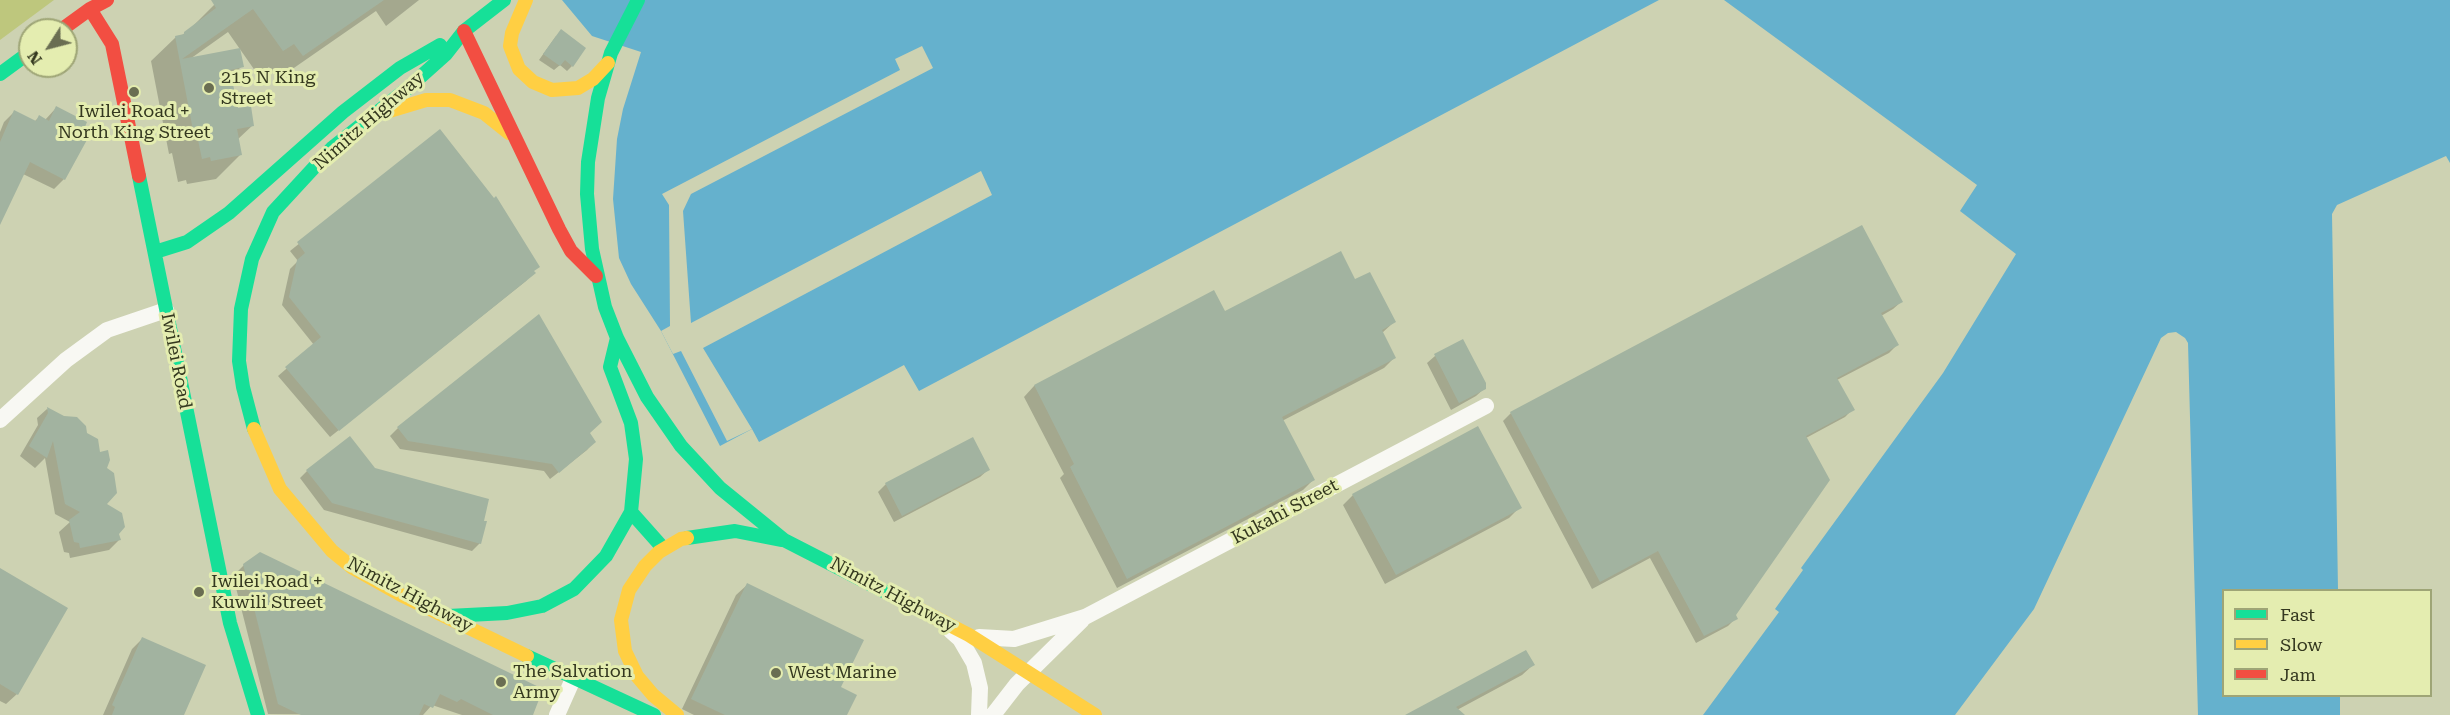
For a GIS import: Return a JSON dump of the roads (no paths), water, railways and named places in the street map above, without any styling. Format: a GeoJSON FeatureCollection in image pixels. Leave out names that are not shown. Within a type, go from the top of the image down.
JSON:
{"type":"FeatureCollection","features":[{"type":"Feature","properties":{"kind":"main road"},"geometry":{"type":"LineString","coordinates":[[78,18],[107,0]]}},
{"type":"Feature","properties":{"kind":"main road","name":"Nimitz Highway"},"geometry":{"type":"LineString","coordinates":[[504,0],[464,32],[446,54],[408,88],[332,148],[273,212],[252,259],[241,309],[239,361],[243,387],[249,414],[267,464],[280,489],[313,531],[353,568],[573,679],[654,715]]}},
{"type":"Feature","properties":{"kind":"main road"},"geometry":{"type":"LineString","coordinates":[[526,0],[512,33],[510,46],[519,69],[533,82],[552,90],[578,88],[593,79],[608,63]]}},
{"type":"Feature","properties":{"kind":"main road","name":"Nimitz Highway"},"geometry":{"type":"LineString","coordinates":[[638,0],[615,44],[598,98],[588,162],[588,221],[596,276],[617,338],[647,397],[681,446],[720,488],[784,540],[969,635],[1095,715]]}},
{"type":"Feature","properties":{"kind":"main road","name":"Iwilei Road"},"geometry":{"type":"LineString","coordinates":[[90,9],[112,44],[230,624],[258,715]]}},
{"type":"Feature","properties":{"kind":"main road"},"geometry":{"type":"LineString","coordinates":[[155,252],[187,242],[229,213],[284,162],[400,68],[464,32],[571,250],[596,276]]}},
{"type":"Feature","properties":{"kind":"main road"},"geometry":{"type":"LineString","coordinates":[[0,74],[18,61]]}},
{"type":"Feature","properties":{"kind":"main road"},"geometry":{"type":"LineString","coordinates":[[370,117],[426,100],[450,100],[484,113],[514,137]]}},
{"type":"Feature","properties":{"kind":"main road"},"geometry":{"type":"LineString","coordinates":[[445,616],[525,611],[559,598],[574,589],[597,568],[631,512],[636,459],[631,423],[610,367],[617,338]]}},
{"type":"Feature","properties":{"kind":"main road"},"geometry":{"type":"LineString","coordinates":[[631,512],[663,548]]}},
{"type":"Feature","properties":{"kind":"main road"},"geometry":{"type":"LineString","coordinates":[[677,715],[653,695],[636,676],[625,651],[621,620],[628,590],[645,566],[663,548],[681,539],[735,531],[784,540]]}},
{"type":"Feature","properties":{"kind":"street"},"geometry":{"type":"LineString","coordinates":[[0,420],[66,360],[107,330],[166,310]]}},
{"type":"Feature","properties":{"kind":"street","name":"Kukahi Street"},"geometry":{"type":"LineString","coordinates":[[969,635],[1014,639],[1085,617],[1486,406]]}},
{"type":"Feature","properties":{"kind":"street"},"geometry":{"type":"LineString","coordinates":[[932,616],[960,639],[974,663],[980,688],[979,715]]}},
{"type":"Feature","properties":{"kind":"street","name":"Kukahi Street"},"geometry":{"type":"LineString","coordinates":[[993,715],[1017,684],[1031,673],[1085,617]]}},
{"type":"Feature","properties":{"kind":"street"},"geometry":{"type":"LineString","coordinates":[[557,715],[573,679]]}},
{"type":"Feature","properties":{"kind":"water"},"geometry":{"type":"Polygon","coordinates":[[[562,0],[1659,0],[919,391],[904,365],[759,442],[752,429],[720,446],[661,331],[631,284],[619,258],[613,199],[617,139],[623,109],[641,52],[592,36],[562,0]]]}},
{"type":"Feature","properties":{"kind":"water"},"geometry":{"type":"Polygon","coordinates":[[[1724,0],[2450,0],[2450,163],[2446,156],[2337,205],[2332,214],[2338,589],[2222,589],[2222,697],[2340,697],[2340,715],[2198,715],[2188,343],[2176,332],[2168,333],[2161,338],[2034,609],[1955,715],[1703,715],[1779,612],[1775,609],[1803,570],[1801,568],[1943,373],[2016,254],[1960,211],[1977,185],[1724,0]]]}},
{"type":"Feature","properties":{"kind":"place","name":"215 N King Street"},"geometry":{"type":"Point","coordinates":[209,88]}},
{"type":"Feature","properties":{"kind":"place","name":"Iwilei Road + North King Street"},"geometry":{"type":"Point","coordinates":[134,92]}},
{"type":"Feature","properties":{"kind":"place","name":"Iwilei Road + Kuwili Street"},"geometry":{"type":"Point","coordinates":[199,592]}},
{"type":"Feature","properties":{"kind":"place","name":"West Marine"},"geometry":{"type":"Point","coordinates":[776,673]}},
{"type":"Feature","properties":{"kind":"place","name":"The Salvation Army"},"geometry":{"type":"Point","coordinates":[501,682]}}]}
